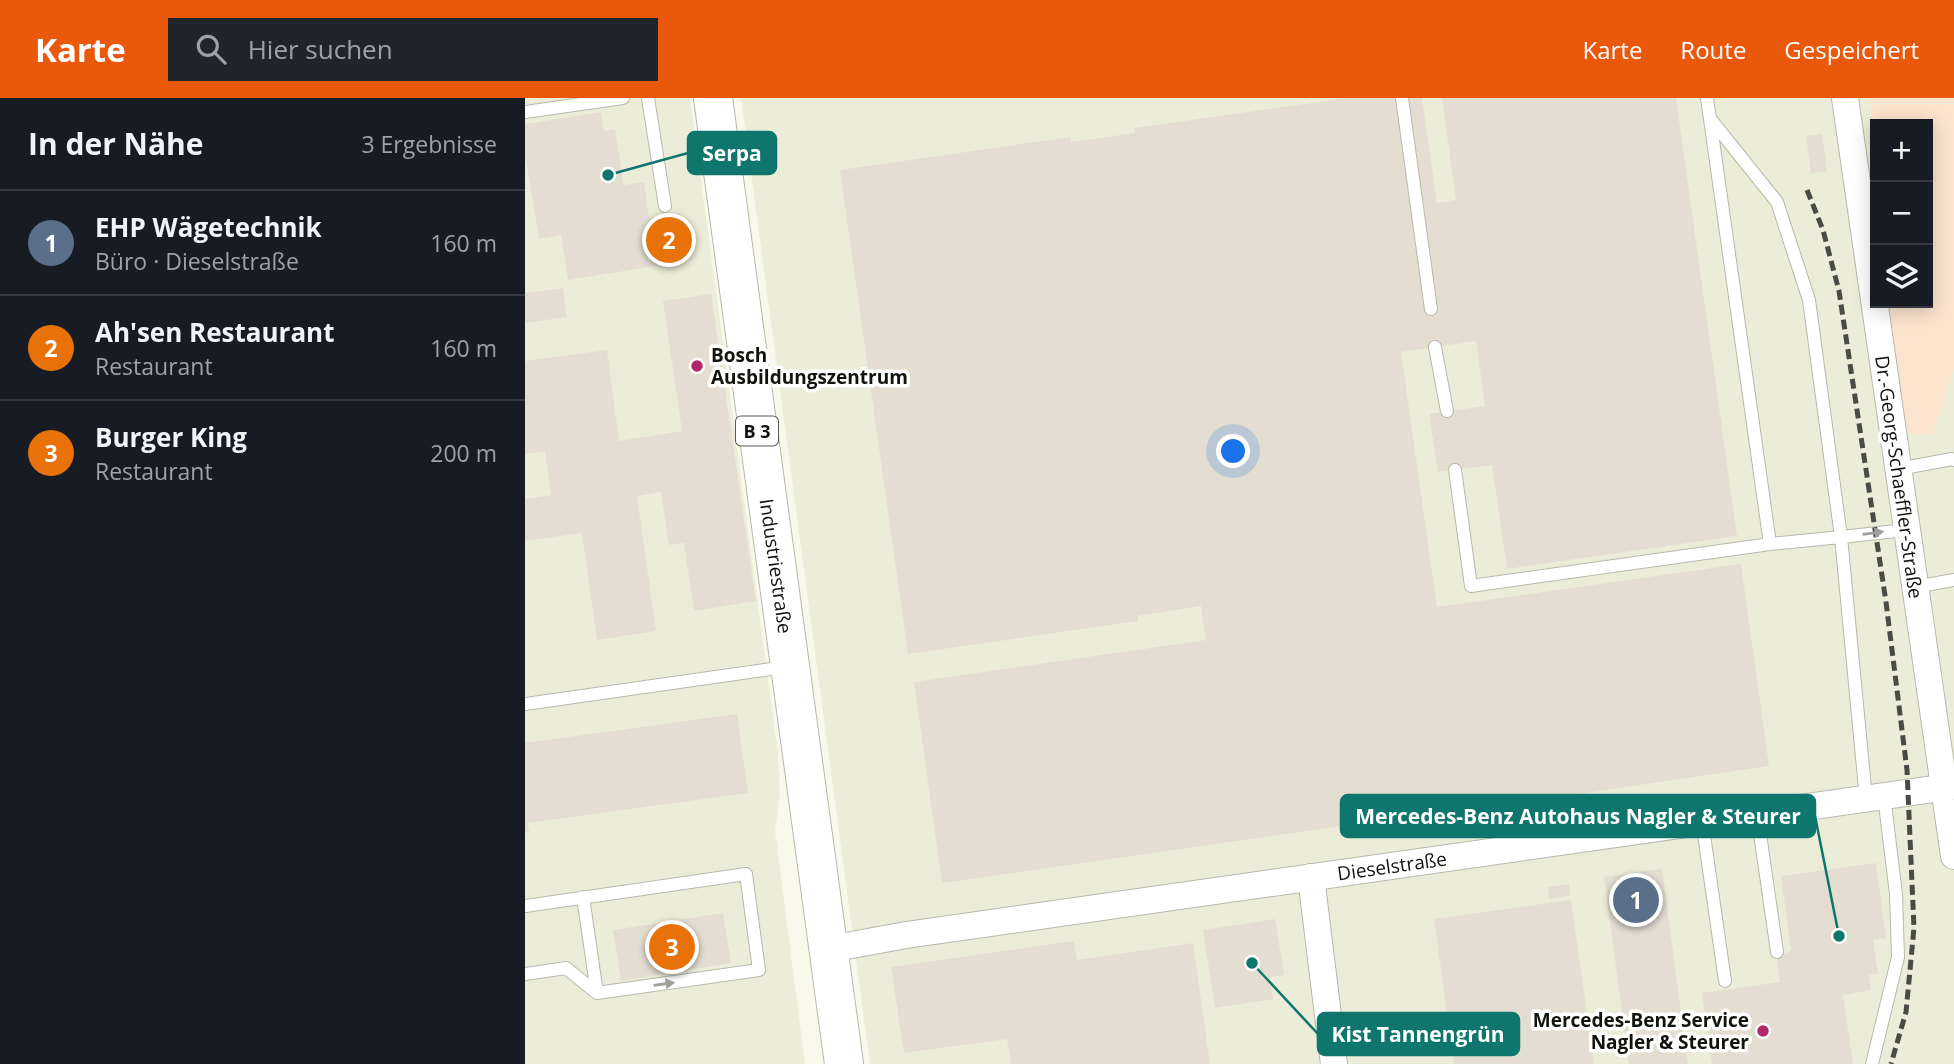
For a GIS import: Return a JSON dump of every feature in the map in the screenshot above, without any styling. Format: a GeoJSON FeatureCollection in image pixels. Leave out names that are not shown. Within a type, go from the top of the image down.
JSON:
{"type":"FeatureCollection","features":[{"type":"Feature","properties":{"kind":"main road","name":"Industriestraße"},"geometry":{"type":"LineString","coordinates":[[713,98],[830,949],[837,1054]]}},
{"type":"Feature","properties":{"kind":"street","name":"Dr.-Georg-Schaeffler-Straße"},"geometry":{"type":"LineString","coordinates":[[1845,98],[1906,530],[1948,786],[1954,856]]}},
{"type":"Feature","properties":{"kind":"street","name":"Dieselstraße"},"geometry":{"type":"LineString","coordinates":[[830,949],[907,935],[1948,786]]}},
{"type":"Feature","properties":{"kind":"street"},"geometry":{"type":"LineString","coordinates":[[1311,877],[1334,1064]]}},
{"type":"Feature","properties":{"kind":"lane"},"geometry":{"type":"LineString","coordinates":[[525,112],[623,98]]}},
{"type":"Feature","properties":{"kind":"lane"},"geometry":{"type":"LineString","coordinates":[[648,98],[665,206]]}},
{"type":"Feature","properties":{"kind":"lane"},"geometry":{"type":"LineString","coordinates":[[1402,98],[1431,309]]}},
{"type":"Feature","properties":{"kind":"lane"},"geometry":{"type":"LineString","coordinates":[[1707,98],[1770,544]]}},
{"type":"Feature","properties":{"kind":"lane"},"geometry":{"type":"LineString","coordinates":[[1710,119],[1777,202],[1809,300],[1841,537],[1864,769],[1875,798],[1896,894],[1898,957],[1872,1064]]}},
{"type":"Feature","properties":{"kind":"lane"},"geometry":{"type":"LineString","coordinates":[[1435,347],[1447,411]]}},
{"type":"Feature","properties":{"kind":"lane"},"geometry":{"type":"LineString","coordinates":[[1898,469],[1954,460]]}},
{"type":"Feature","properties":{"kind":"lane"},"geometry":{"type":"LineString","coordinates":[[1455,470],[1471,586],[1770,544],[1906,530]]}},
{"type":"Feature","properties":{"kind":"lane"},"geometry":{"type":"LineString","coordinates":[[1915,587],[1954,580]]}},
{"type":"Feature","properties":{"kind":"lane"},"geometry":{"type":"LineString","coordinates":[[525,704],[789,666]]}},
{"type":"Feature","properties":{"kind":"lane"},"geometry":{"type":"LineString","coordinates":[[1757,812],[1777,952]]}},
{"type":"Feature","properties":{"kind":"lane"},"geometry":{"type":"LineString","coordinates":[[1702,821],[1725,981]]}},
{"type":"Feature","properties":{"kind":"lane"},"geometry":{"type":"LineString","coordinates":[[525,905],[746,874],[759,970],[597,993],[566,968],[525,974]]}},
{"type":"Feature","properties":{"kind":"lane"},"geometry":{"type":"LineString","coordinates":[[583,897],[597,993]]}},
{"type":"Feature","properties":{"kind":"shaded area"},"geometry":{"type":"Polygon","coordinates":[[[525,98],[690,98],[778,753],[780,795],[775,830],[805,1064],[525,1064],[525,98]]]}},
{"type":"Feature","properties":{"kind":"shaded area"},"geometry":{"type":"Polygon","coordinates":[[[741,98],[1954,98],[1954,1064],[870,1064],[741,98]]]}},
{"type":"Feature","properties":{"kind":"shaded area"},"geometry":{"type":"Polygon","coordinates":[[[1870,98],[1954,98],[1954,370],[1932,435],[1900,432],[1889,308],[1933,308],[1933,119],[1872,119],[1870,98]]]}},
{"type":"Feature","properties":{"kind":"building"},"geometry":{"type":"Polygon","coordinates":[[[1346,98],[1422,98],[1437,203],[1456,200],[1442,98],[1676,98],[1737,536],[1507,569],[1492,465],[1438,472],[1429,414],[1485,406],[1476,341],[1401,352],[1437,607],[1741,564],[1769,766],[1544,799],[1547,819],[1464,831],[1461,809],[942,883],[914,682],[1206,640],[1201,606],[1137,616],[1138,621],[908,654],[840,170],[1071,137],[1071,142],[1135,133],[1135,128],[1346,98]]]}},
{"type":"Feature","properties":{"kind":"building"},"geometry":{"type":"Polygon","coordinates":[[[601,112],[604,131],[615,129],[624,185],[644,182],[649,218],[680,213],[687,261],[568,280],[561,235],[539,239],[525,154],[525,124],[601,112]]]}},
{"type":"Feature","properties":{"kind":"building"},"geometry":{"type":"Polygon","coordinates":[[[1822,134],[1827,171],[1811,173],[1806,136],[1822,134]]]}},
{"type":"Feature","properties":{"kind":"building"},"geometry":{"type":"Polygon","coordinates":[[[563,288],[567,317],[525,323],[525,293],[563,288]]]}},
{"type":"Feature","properties":{"kind":"building"},"geometry":{"type":"Polygon","coordinates":[[[711,294],[756,601],[694,611],[684,543],[669,545],[661,492],[637,496],[656,631],[597,640],[582,533],[525,541],[525,499],[551,495],[545,451],[525,454],[525,361],[607,350],[619,441],[682,431],[663,301],[711,294]]]}},
{"type":"Feature","properties":{"kind":"building"},"geometry":{"type":"Polygon","coordinates":[[[737,714],[748,793],[527,823],[529,832],[525,833],[525,743],[737,714]]]}},
{"type":"Feature","properties":{"kind":"building"},"geometry":{"type":"Polygon","coordinates":[[[1876,863],[1886,938],[1873,940],[1878,974],[1869,975],[1871,990],[1843,995],[1853,1064],[1712,1064],[1702,993],[1780,982],[1777,958],[1791,950],[1781,876],[1876,863]]]}},
{"type":"Feature","properties":{"kind":"building"},"geometry":{"type":"Polygon","coordinates":[[[1662,869],[1688,1064],[1629,1064],[1604,877],[1662,869]]]}},
{"type":"Feature","properties":{"kind":"building"},"geometry":{"type":"Polygon","coordinates":[[[1569,884],[1570,896],[1549,899],[1548,887],[1569,884]]]}},
{"type":"Feature","properties":{"kind":"building"},"geometry":{"type":"Polygon","coordinates":[[[1571,900],[1594,1064],[1454,1064],[1434,919],[1571,900]]]}},
{"type":"Feature","properties":{"kind":"building"},"geometry":{"type":"Polygon","coordinates":[[[723,913],[731,963],[621,981],[613,930],[723,913]]]}},
{"type":"Feature","properties":{"kind":"building"},"geometry":{"type":"Polygon","coordinates":[[[1275,919],[1284,975],[1270,977],[1273,999],[1215,1008],[1203,930],[1275,919]]]}},
{"type":"Feature","properties":{"kind":"building"},"geometry":{"type":"Polygon","coordinates":[[[1074,941],[1077,960],[1193,943],[1210,1064],[1011,1064],[1007,1039],[904,1053],[891,967],[1074,941]]]}},
{"type":"Feature","properties":{"kind":"railway"},"geometry":{"type":"LineString","coordinates":[[1807,190],[1823,230],[1839,291],[1886,602],[1907,770],[1914,928],[1906,1012],[1891,1064]]}},
{"type":"Feature","properties":{"kind":"place","name":"Serpa"},"geometry":{"type":"Point","coordinates":[608,175]}},
{"type":"Feature","properties":{"kind":"place","name":"Ah'sen Restaurant"},"geometry":{"type":"Point","coordinates":[669,240]}},
{"type":"Feature","properties":{"kind":"place","name":"Bosch Ausbildungszentrum"},"geometry":{"type":"Point","coordinates":[697,366]}},
{"type":"Feature","properties":{"kind":"place","name":"EHP Wägetechnik"},"geometry":{"type":"Point","coordinates":[1636,900]}},
{"type":"Feature","properties":{"kind":"place","name":"Mercedes-Benz Autohaus Nagler & Steurer"},"geometry":{"type":"Point","coordinates":[1839,936]}},
{"type":"Feature","properties":{"kind":"place","name":"Burger King"},"geometry":{"type":"Point","coordinates":[672,947]}},
{"type":"Feature","properties":{"kind":"place","name":"Kist Tannengrün"},"geometry":{"type":"Point","coordinates":[1252,963]}},
{"type":"Feature","properties":{"kind":"place","name":"Mercedes-Benz Service Nagler & Steurer"},"geometry":{"type":"Point","coordinates":[1763,1031]}}]}
